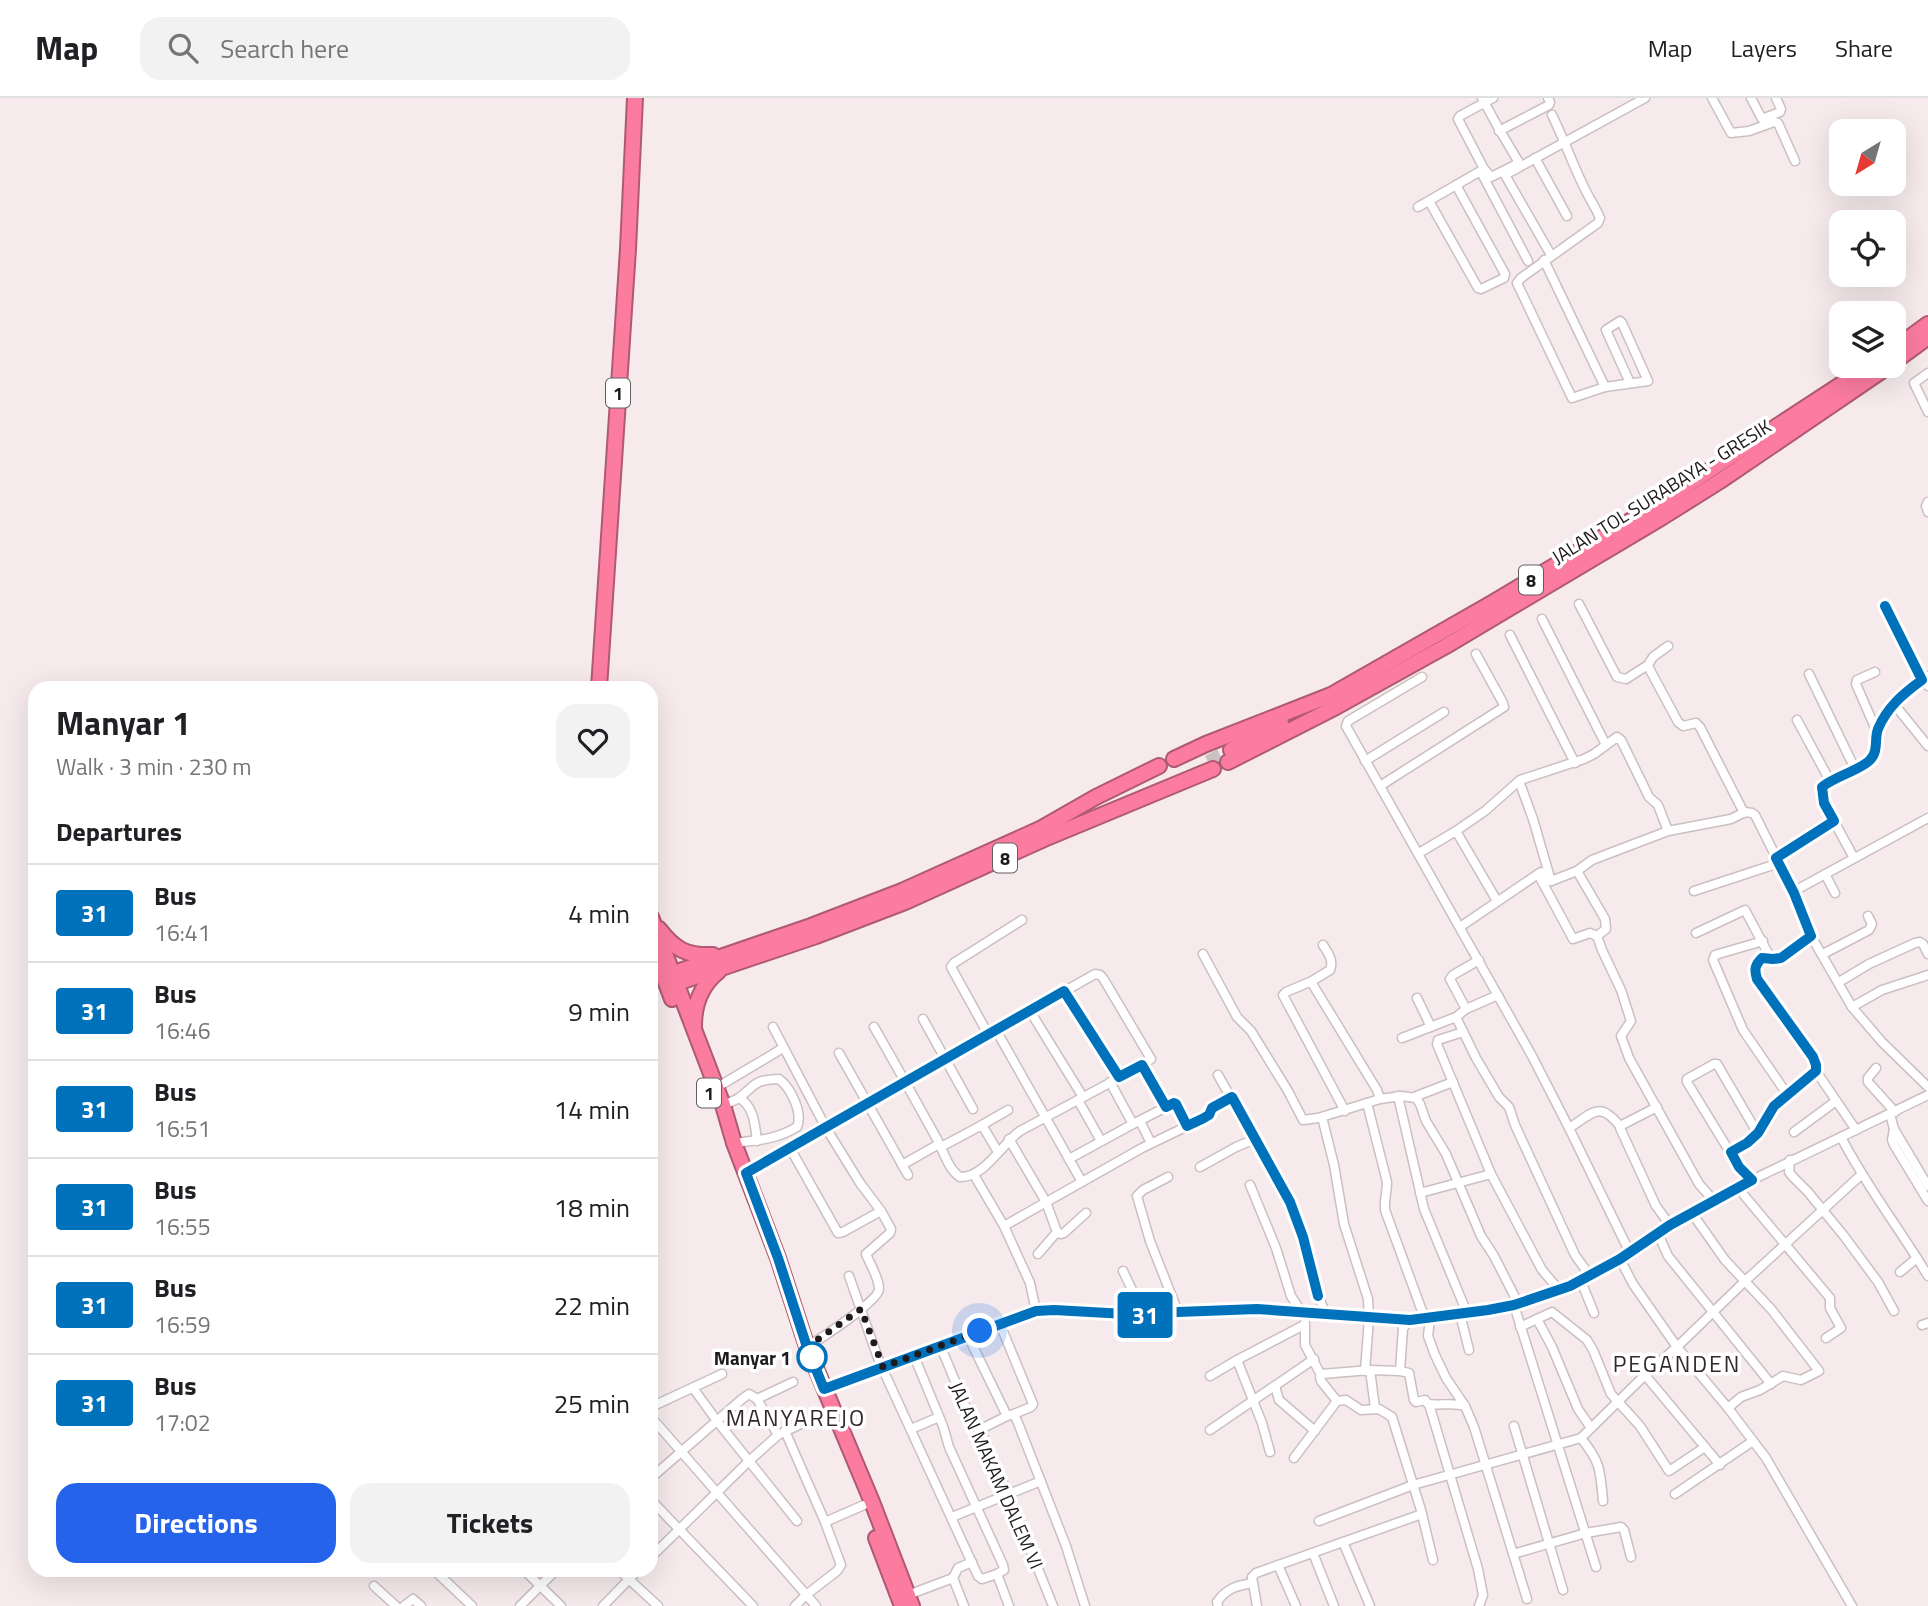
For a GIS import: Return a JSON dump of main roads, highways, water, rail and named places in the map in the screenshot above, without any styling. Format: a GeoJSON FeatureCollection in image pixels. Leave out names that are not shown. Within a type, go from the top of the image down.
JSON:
{"type":"FeatureCollection","features":[{"type":"Feature","properties":{"kind":"highway","name":"1"},"geometry":{"type":"LineString","coordinates":[[599,681],[628,249],[635,98]]}},
{"type":"Feature","properties":{"kind":"highway"},"geometry":{"type":"LineString","coordinates":[[1906,340],[1928,324]]}},
{"type":"Feature","properties":{"kind":"highway"},"geometry":{"type":"LineString","coordinates":[[1906,353],[1928,337]]}},
{"type":"Feature","properties":{"kind":"highway","name":"JALAN TOL SURABAYA - GRESIK"},"geometry":{"type":"LineString","coordinates":[[1851,378],[1655,506],[1226,758],[1336,707],[1446,646],[1661,518],[1871,378]]}},
{"type":"Feature","properties":{"kind":"highway","name":"JALAN TOL SURABAYA - GRESIK"},"geometry":{"type":"LineString","coordinates":[[1174,759],[1331,695]]}},
{"type":"Feature","properties":{"kind":"highway","name":"8"},"geometry":{"type":"LineString","coordinates":[[725,961],[795,943],[905,902],[1210,765],[1071,820],[1040,829]]}},
{"type":"Feature","properties":{"kind":"highway","name":"8"},"geometry":{"type":"LineString","coordinates":[[670,980],[876,901],[1040,829],[1159,766]]}},
{"type":"Feature","properties":{"kind":"highway"},"geometry":{"type":"LineString","coordinates":[[658,927],[674,946],[687,953],[725,961],[701,990],[695,1010],[694,1034]]}},
{"type":"Feature","properties":{"kind":"highway","name":"1"},"geometry":{"type":"LineString","coordinates":[[658,941],[742,1175],[744,1190],[801,1349],[821,1414],[888,1572],[907,1602]]}},
{"type":"Feature","properties":{"kind":"highway","name":"1"},"geometry":{"type":"LineString","coordinates":[[658,955],[723,1105],[807,1347],[872,1502],[907,1602]]}},
{"type":"Feature","properties":{"kind":"tunnel"},"geometry":{"type":"LineString","coordinates":[[1208,762],[1224,754]]}},
{"type":"Feature","properties":{"kind":"place","name":"Manyar 1"},"geometry":{"type":"Point","coordinates":[812,1357]}},
{"type":"Feature","properties":{"kind":"district","name":"PEGANDEN"},"geometry":{"type":"Point","coordinates":[1677,1363]}},
{"type":"Feature","properties":{"kind":"district","name":"MANYAREJO"},"geometry":{"type":"Point","coordinates":[796,1417]}}]}
